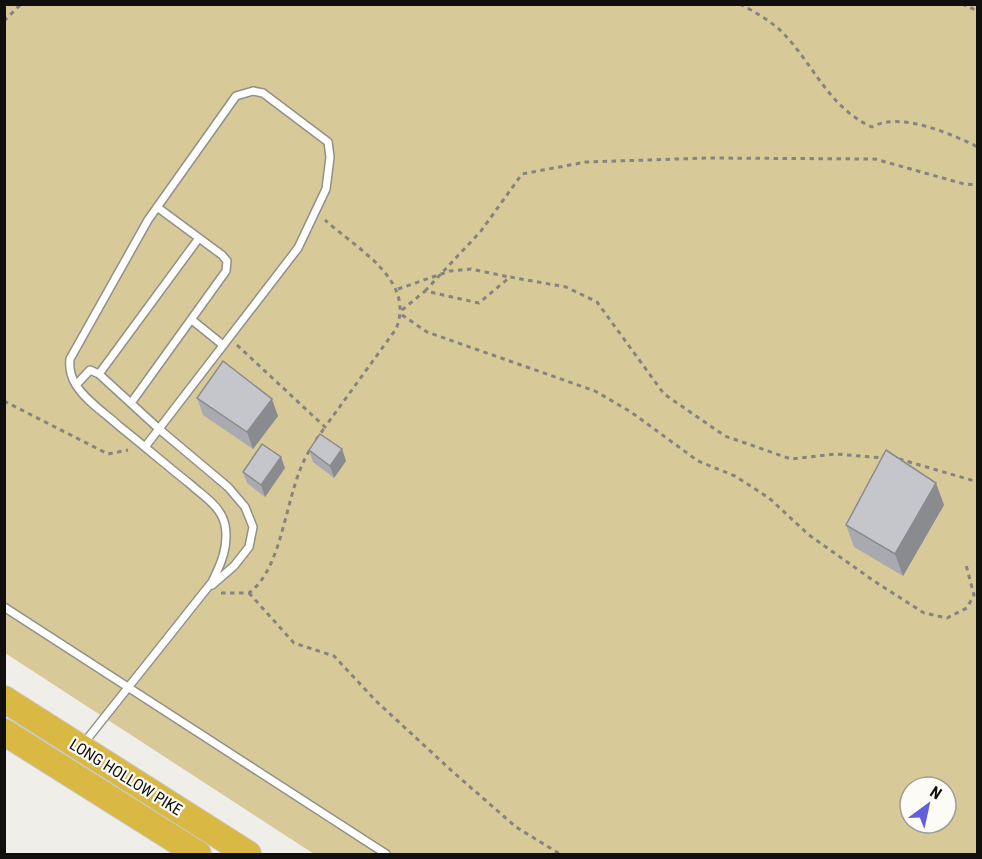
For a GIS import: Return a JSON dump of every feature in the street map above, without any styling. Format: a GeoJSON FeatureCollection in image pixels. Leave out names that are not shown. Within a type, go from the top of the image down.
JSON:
{"type":"FeatureCollection","features":[{"type":"Feature","properties":{"kind":"highway","name":"LONG HOLLOW PIKE"},"geometry":{"type":"LineString","coordinates":[[4,699],[249,855]]}},
{"type":"Feature","properties":{"kind":"highway","name":"LONG HOLLOW PIKE"},"geometry":{"type":"LineString","coordinates":[[4,732],[198,855]]}},
{"type":"Feature","properties":{"kind":"lane"},"geometry":{"type":"LineString","coordinates":[[80,747],[203,592],[222,560],[225,547],[225,523],[215,506],[92,403],[76,385],[69,367],[75,347],[157,207],[236,96],[253,91],[263,93],[328,142],[330,158],[328,179],[298,248],[145,447]]}},
{"type":"Feature","properties":{"kind":"lane"},"geometry":{"type":"LineString","coordinates":[[130,403],[226,271],[226,261],[222,255],[157,207]]}},
{"type":"Feature","properties":{"kind":"lane"},"geometry":{"type":"LineString","coordinates":[[99,374],[199,238]]}},
{"type":"Feature","properties":{"kind":"lane"},"geometry":{"type":"LineString","coordinates":[[192,320],[223,345]]}},
{"type":"Feature","properties":{"kind":"lane"},"geometry":{"type":"LineString","coordinates":[[76,385],[90,370],[99,374],[159,429],[228,487],[245,507],[253,527],[253,537],[243,556],[203,592]]}},
{"type":"Feature","properties":{"kind":"lane"},"geometry":{"type":"LineString","coordinates":[[4,607],[386,855]]}},
{"type":"Feature","properties":{"kind":"path"},"geometry":{"type":"LineString","coordinates":[[4,21],[21,4]]}},
{"type":"Feature","properties":{"kind":"path"},"geometry":{"type":"LineString","coordinates":[[740,4],[783,33],[830,96],[858,121],[872,127],[880,123],[919,125],[948,133],[978,147]]}},
{"type":"Feature","properties":{"kind":"path"},"geometry":{"type":"LineString","coordinates":[[962,4],[978,11]]}},
{"type":"Feature","properties":{"kind":"path"},"geometry":{"type":"LineString","coordinates":[[402,310],[425,291],[481,231],[522,174],[586,162],[708,158],[875,159],[964,184],[978,185]]}},
{"type":"Feature","properties":{"kind":"path"},"geometry":{"type":"LineString","coordinates":[[249,593],[260,581],[275,553],[296,478],[325,427],[396,329],[402,315],[398,289],[392,278],[314,211]]}},
{"type":"Feature","properties":{"kind":"path"},"geometry":{"type":"LineString","coordinates":[[398,289],[441,273],[471,268],[567,287],[597,302],[664,394],[725,436],[791,459],[836,454],[908,460],[978,482]]}},
{"type":"Feature","properties":{"kind":"path"},"geometry":{"type":"LineString","coordinates":[[425,291],[479,303],[510,277]]}},
{"type":"Feature","properties":{"kind":"path"},"geometry":{"type":"LineString","coordinates":[[402,315],[427,332],[595,391],[631,412],[698,460],[735,476],[769,498],[809,535],[924,613],[947,618],[967,608],[976,595],[966,565]]}},
{"type":"Feature","properties":{"kind":"path"},"geometry":{"type":"LineString","coordinates":[[229,338],[325,427]]}},
{"type":"Feature","properties":{"kind":"path"},"geometry":{"type":"LineString","coordinates":[[4,401],[108,454],[145,447]]}},
{"type":"Feature","properties":{"kind":"path"},"geometry":{"type":"LineString","coordinates":[[203,592],[249,593],[294,642],[334,656],[376,700],[471,788],[516,827],[560,855]]}},
{"type":"Feature","properties":{"kind":"shaded area"},"geometry":{"type":"Polygon","coordinates":[[[4,5],[977,5],[977,854],[314,854],[5,653],[4,5]]]}},
{"type":"Feature","properties":{"kind":"building"},"geometry":{"type":"Polygon","coordinates":[[[223,361],[272,399],[247,432],[197,398],[223,361]]]}},
{"type":"Feature","properties":{"kind":"building"},"geometry":{"type":"Polygon","coordinates":[[[320,434],[342,449],[330,466],[309,450],[320,434]]]}},
{"type":"Feature","properties":{"kind":"building"},"geometry":{"type":"Polygon","coordinates":[[[262,444],[281,457],[261,485],[243,472],[262,444]]]}},
{"type":"Feature","properties":{"kind":"building"},"geometry":{"type":"Polygon","coordinates":[[[886,450],[936,483],[895,554],[846,525],[886,450]]]}}]}
